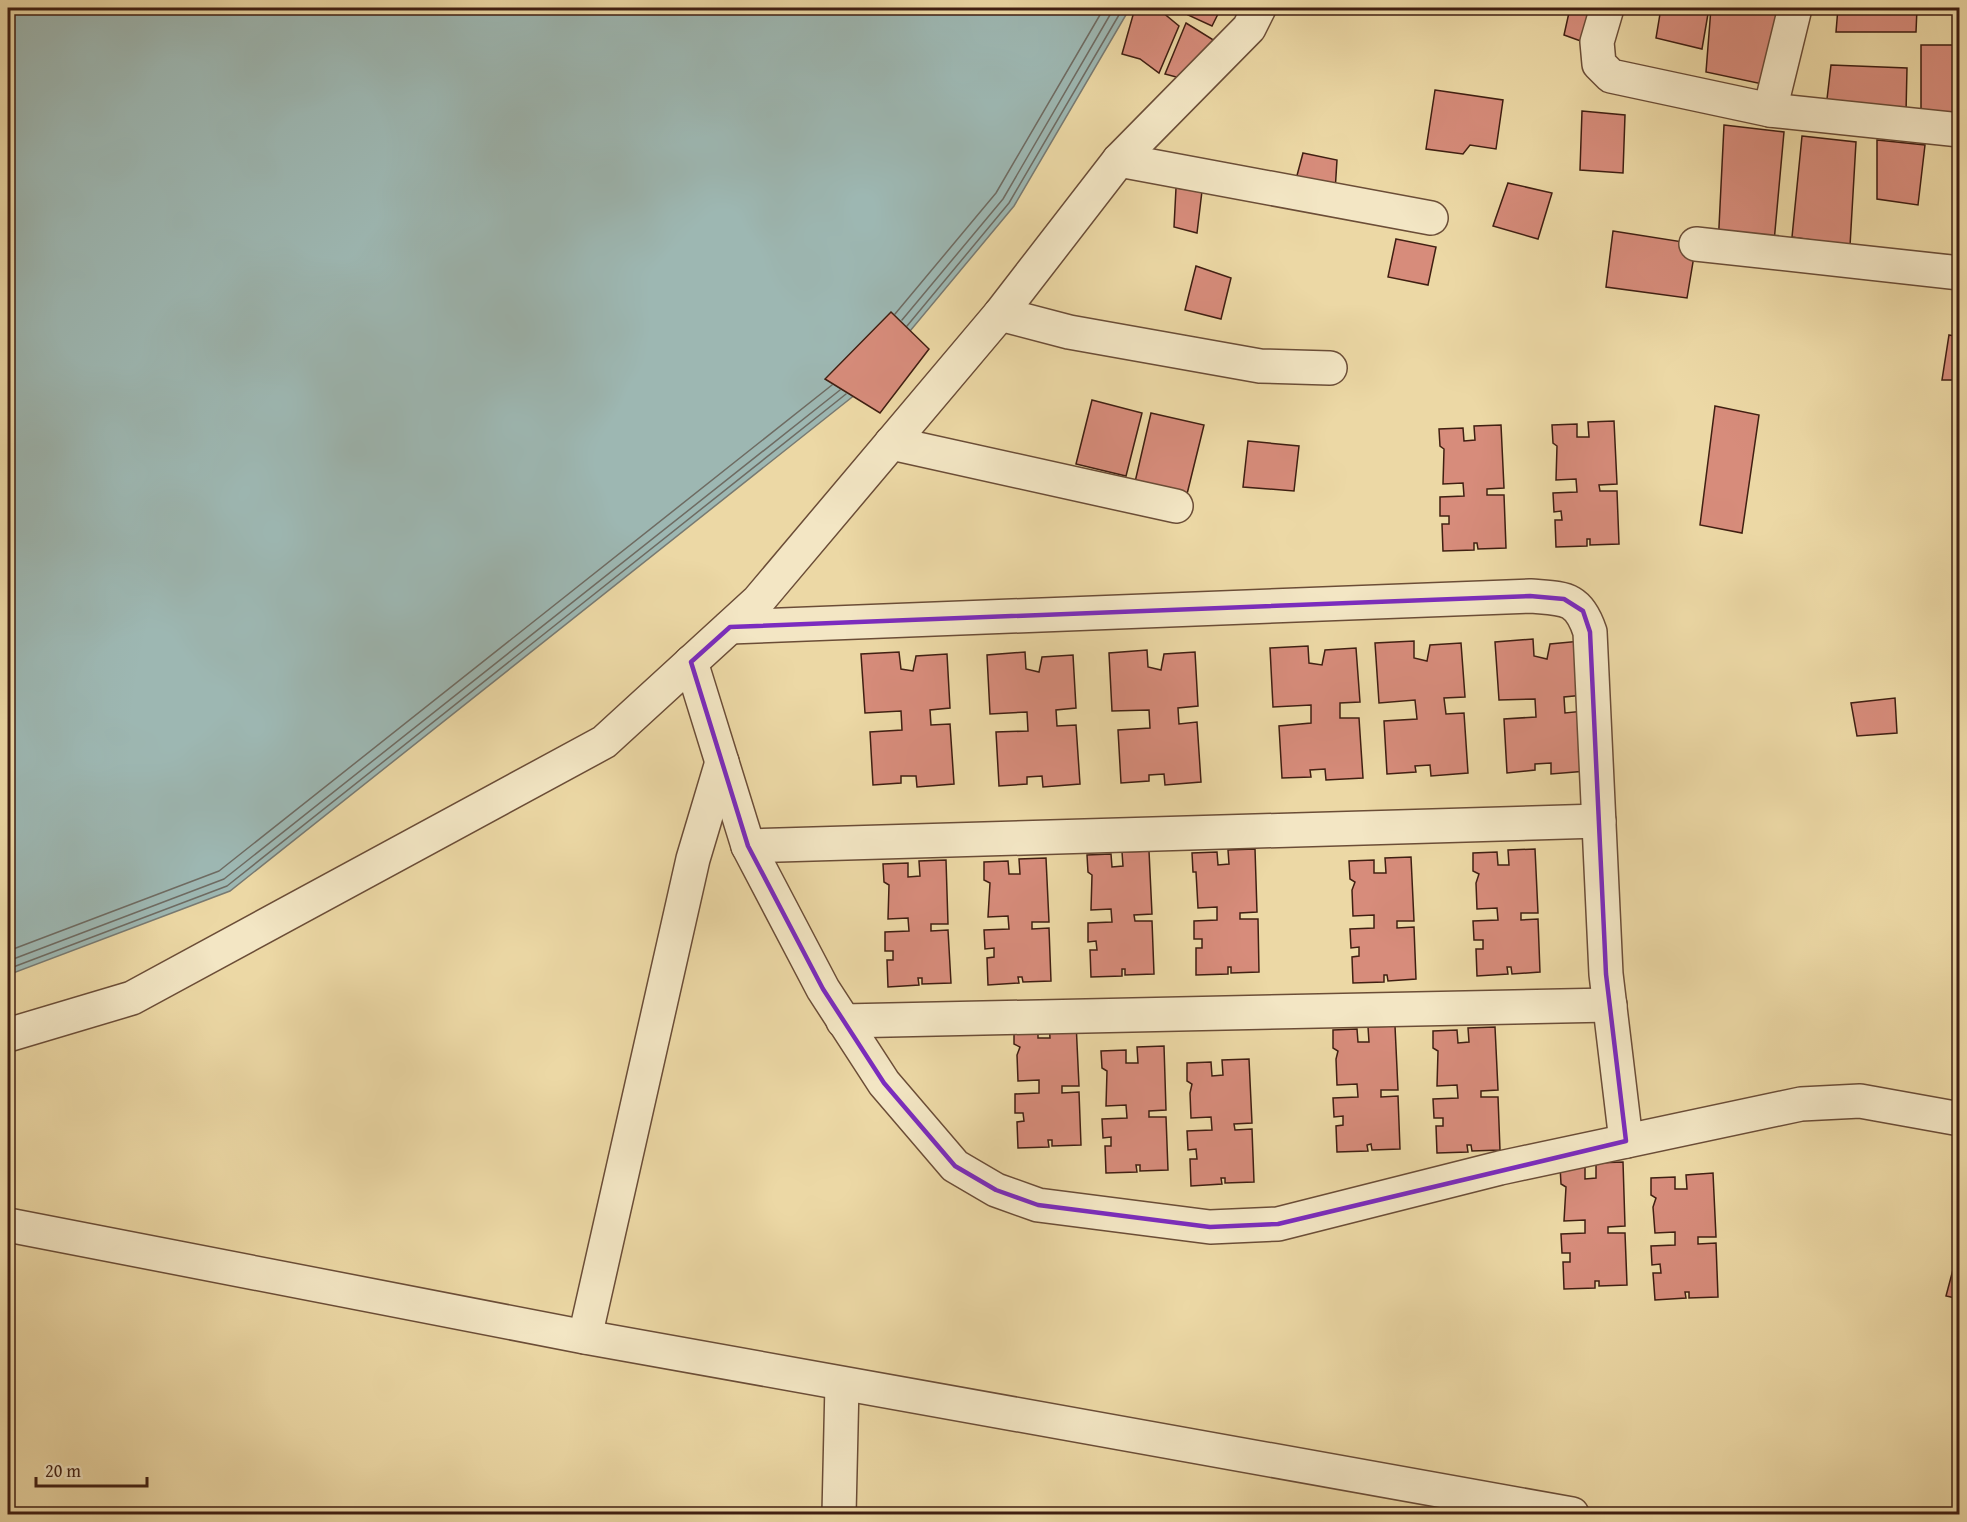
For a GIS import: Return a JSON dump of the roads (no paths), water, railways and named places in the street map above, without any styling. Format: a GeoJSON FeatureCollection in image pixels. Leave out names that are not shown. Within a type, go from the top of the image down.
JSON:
{"type":"FeatureCollection","features":[{"type":"Feature","properties":{"kind":"street"},"geometry":{"type":"LineString","coordinates":[[8,1035],[132,998],[604,742],[758,601],[1000,314],[1119,160],[1249,28],[1258,8]]}},
{"type":"Feature","properties":{"kind":"street"},"geometry":{"type":"LineString","coordinates":[[1606,8],[1597,42],[1599,64],[1611,76],[1770,110],[1959,130]]}},
{"type":"Feature","properties":{"kind":"street"},"geometry":{"type":"LineString","coordinates":[[1770,110],[1795,8]]}},
{"type":"Feature","properties":{"kind":"street"},"geometry":{"type":"LineString","coordinates":[[1119,160],[1431,218]]}},
{"type":"Feature","properties":{"kind":"street"},"geometry":{"type":"LineString","coordinates":[[1696,244],[1959,273]]}},
{"type":"Feature","properties":{"kind":"street"},"geometry":{"type":"LineString","coordinates":[[1000,314],[1069,332],[1260,366],[1330,368]]}},
{"type":"Feature","properties":{"kind":"street"},"geometry":{"type":"LineString","coordinates":[[891,443],[1176,506]]}},
{"type":"Feature","properties":{"kind":"street"},"geometry":{"type":"LineString","coordinates":[[730,627],[1530,596],[1564,599],[1583,611],[1590,632],[1610,1005],[1626,1141]]}},
{"type":"Feature","properties":{"kind":"street"},"geometry":{"type":"LineString","coordinates":[[691,662],[748,846],[823,989],[843,1021],[884,1083],[955,1166],[996,1190],[1038,1206],[1210,1227],[1278,1224],[1500,1168],[1801,1104],[1860,1101],[1959,1119]]}},
{"type":"Feature","properties":{"kind":"street"},"geometry":{"type":"LineString","coordinates":[[585,1337],[693,859],[722,762]]}},
{"type":"Feature","properties":{"kind":"street"},"geometry":{"type":"LineString","coordinates":[[748,846],[1599,821]]}},
{"type":"Feature","properties":{"kind":"street"},"geometry":{"type":"LineString","coordinates":[[843,1021],[1610,1005]]}},
{"type":"Feature","properties":{"kind":"street"},"geometry":{"type":"LineString","coordinates":[[8,1225],[585,1337],[1572,1515]]}},
{"type":"Feature","properties":{"kind":"street"},"geometry":{"type":"LineString","coordinates":[[839,1515],[842,1384]]}},
{"type":"Feature","properties":{"kind":"water"},"geometry":{"type":"Polygon","coordinates":[[[8,8],[1130,8],[1014,206],[861,390],[230,891],[8,975],[8,8]]]}}]}
